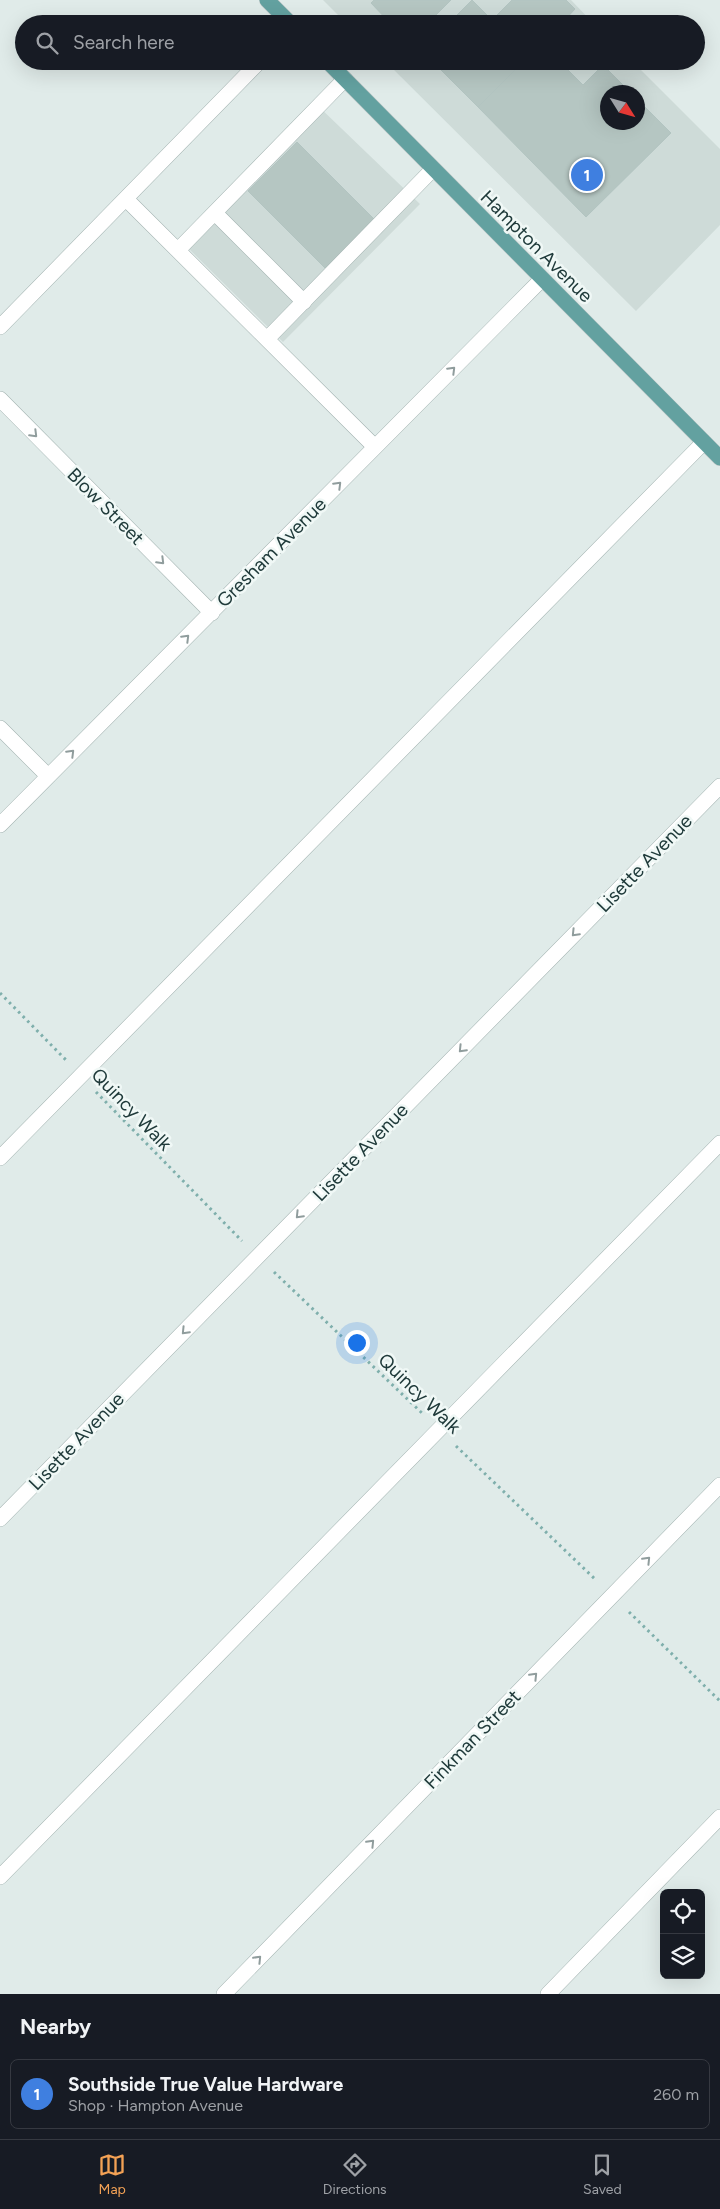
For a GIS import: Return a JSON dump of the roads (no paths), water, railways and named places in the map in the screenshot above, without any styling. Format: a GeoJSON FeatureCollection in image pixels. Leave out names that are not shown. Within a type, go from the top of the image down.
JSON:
{"type":"FeatureCollection","features":[{"type":"Feature","properties":{"kind":"main road"},"geometry":{"type":"LineString","coordinates":[[267,0],[282,15]]}},
{"type":"Feature","properties":{"kind":"main road","name":"Hampton Avenue"},"geometry":{"type":"LineString","coordinates":[[336,70],[720,458]]}},
{"type":"Feature","properties":{"kind":"street"},"geometry":{"type":"LineString","coordinates":[[0,327],[251,70]]}},
{"type":"Feature","properties":{"kind":"street"},"geometry":{"type":"LineString","coordinates":[[178,250],[345,80]]}},
{"type":"Feature","properties":{"kind":"street"},"geometry":{"type":"LineString","coordinates":[[267,339],[434,169]]}},
{"type":"Feature","properties":{"kind":"street"},"geometry":{"type":"LineString","coordinates":[[126,198],[375,447]]}},
{"type":"Feature","properties":{"kind":"street"},"geometry":{"type":"LineString","coordinates":[[214,213],[304,302]]}},
{"type":"Feature","properties":{"kind":"street","name":"Gresham Avenue"},"geometry":{"type":"LineString","coordinates":[[0,825],[542,279]]}},
{"type":"Feature","properties":{"kind":"street","name":"Blow Street"},"geometry":{"type":"LineString","coordinates":[[0,399],[212,613]]}},
{"type":"Feature","properties":{"kind":"street"},"geometry":{"type":"LineString","coordinates":[[0,1158],[704,442]]}},
{"type":"Feature","properties":{"kind":"street"},"geometry":{"type":"LineString","coordinates":[[0,728],[48,776]]}},
{"type":"Feature","properties":{"kind":"street","name":"Lisette Avenue"},"geometry":{"type":"LineString","coordinates":[[0,1519],[720,786]]}},
{"type":"Feature","properties":{"kind":"street"},"geometry":{"type":"LineString","coordinates":[[0,1877],[720,1143]]}},
{"type":"Feature","properties":{"kind":"street","name":"Finkman Street"},"geometry":{"type":"LineString","coordinates":[[224,1994],[720,1485]]}},
{"type":"Feature","properties":{"kind":"street"},"geometry":{"type":"LineString","coordinates":[[548,1994],[720,1817]]}},
{"type":"Feature","properties":{"kind":"place","name":"Southside True Value Hardware"},"geometry":{"type":"Point","coordinates":[587,175]}}]}
